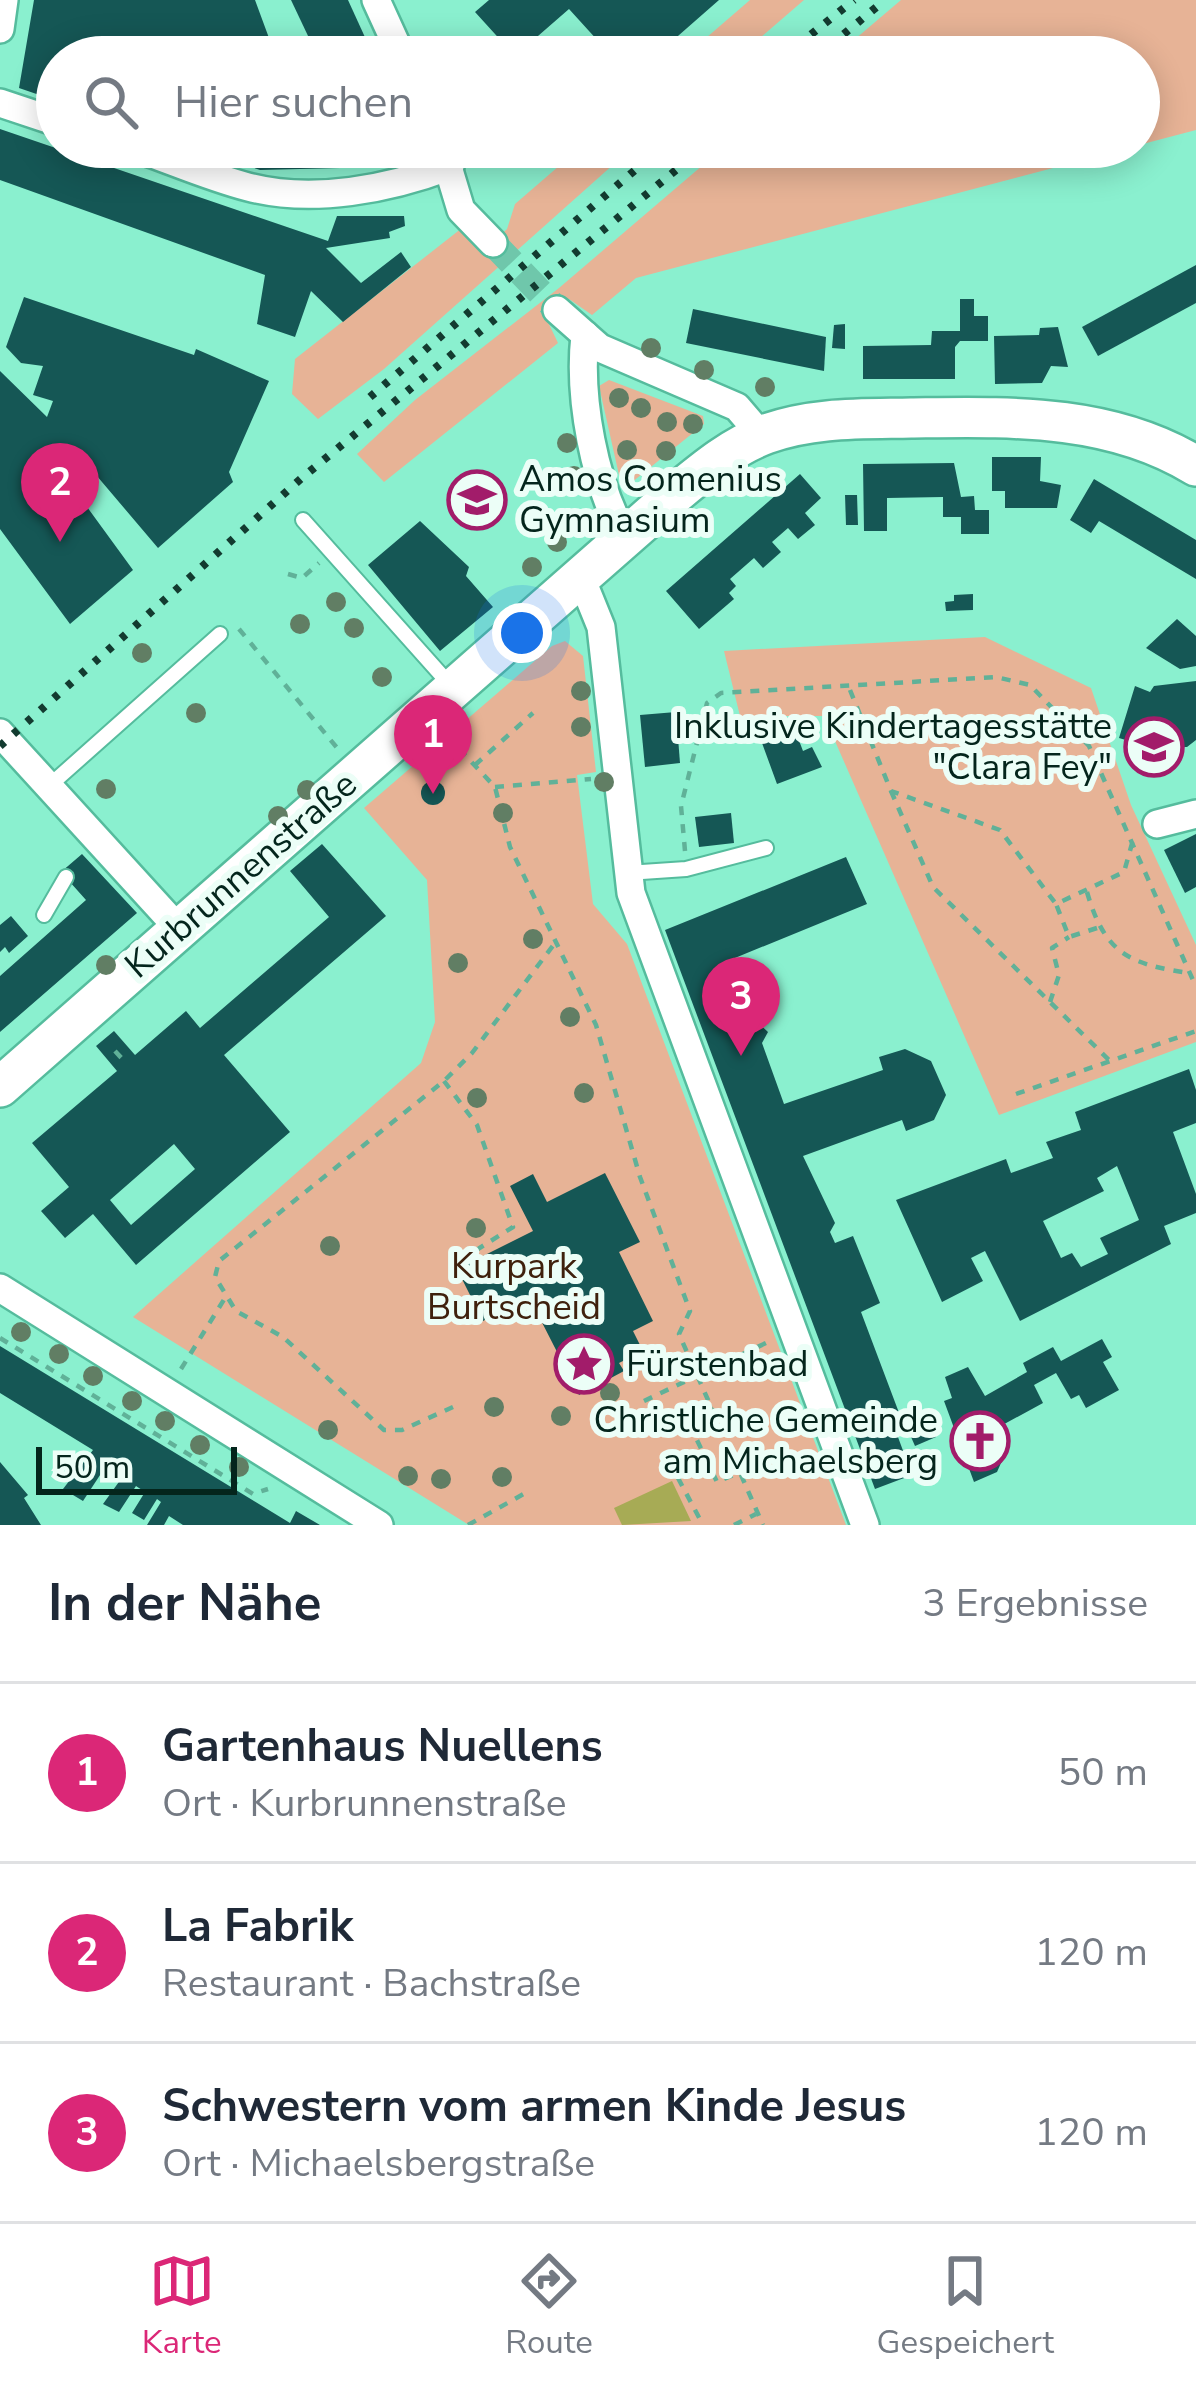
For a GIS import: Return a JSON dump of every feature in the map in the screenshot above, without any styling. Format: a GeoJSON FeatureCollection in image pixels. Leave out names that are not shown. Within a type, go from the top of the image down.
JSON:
{"type":"FeatureCollection","features":[{"type":"Feature","properties":{"kind":"main road","name":"Kurbrunnenstraße"},"geometry":{"type":"LineString","coordinates":[[0,1087],[719,458],[761,436],[830,419],[1013,416],[1079,423],[1136,438],[1195,462]]}},
{"type":"Feature","properties":{"kind":"street"},"geometry":{"type":"LineString","coordinates":[[0,29],[4,0]]}},
{"type":"Feature","properties":{"kind":"street"},"geometry":{"type":"LineString","coordinates":[[376,0],[392,36]]}},
{"type":"Feature","properties":{"kind":"street"},"geometry":{"type":"LineString","coordinates":[[0,103],[36,115]]}},
{"type":"Feature","properties":{"kind":"street"},"geometry":{"type":"LineString","coordinates":[[193,168],[251,188],[307,194],[376,188],[421,168]]}},
{"type":"Feature","properties":{"kind":"street"},"geometry":{"type":"LineString","coordinates":[[449,168],[461,210],[493,243]]}},
{"type":"Feature","properties":{"kind":"street"},"geometry":{"type":"LineString","coordinates":[[557,310],[600,348],[737,407],[761,436]]}},
{"type":"Feature","properties":{"kind":"street"},"geometry":{"type":"LineString","coordinates":[[585,335],[581,369],[606,497],[626,538]]}},
{"type":"Feature","properties":{"kind":"street"},"geometry":{"type":"LineString","coordinates":[[582,580],[601,627],[627,873],[638,914],[865,1525]]}},
{"type":"Feature","properties":{"kind":"street"},"geometry":{"type":"LineString","coordinates":[[0,733],[49,786],[94,851],[178,928]]}},
{"type":"Feature","properties":{"kind":"street"},"geometry":{"type":"LineString","coordinates":[[1145,832],[1196,814]]}},
{"type":"Feature","properties":{"kind":"street"},"geometry":{"type":"LineString","coordinates":[[0,1288],[379,1525]]}},
{"type":"Feature","properties":{"kind":"lane"},"geometry":{"type":"LineString","coordinates":[[303,520],[441,703]]}},
{"type":"Feature","properties":{"kind":"lane"},"geometry":{"type":"LineString","coordinates":[[49,786],[220,634]]}},
{"type":"Feature","properties":{"kind":"lane"},"geometry":{"type":"LineString","coordinates":[[627,873],[686,869],[766,848]]}},
{"type":"Feature","properties":{"kind":"lane"},"geometry":{"type":"LineString","coordinates":[[44,915],[66,877]]}},
{"type":"Feature","properties":{"kind":"path"},"geometry":{"type":"LineString","coordinates":[[288,574],[302,578],[310,571]]}},
{"type":"Feature","properties":{"kind":"path"},"geometry":{"type":"LineString","coordinates":[[250,641],[338,749]]}},
{"type":"Feature","properties":{"kind":"path"},"geometry":{"type":"LineString","coordinates":[[686,869],[681,806],[707,703],[721,693],[997,677],[1030,685],[1089,746],[1145,832],[1196,987]]}},
{"type":"Feature","properties":{"kind":"path"},"geometry":{"type":"LineString","coordinates":[[849,688],[933,887],[1109,1060]]}},
{"type":"Feature","properties":{"kind":"path"},"geometry":{"type":"LineString","coordinates":[[441,703],[475,765],[495,788],[510,847],[596,1025],[640,1177],[690,1311],[679,1334],[763,1525]]}},
{"type":"Feature","properties":{"kind":"path"},"geometry":{"type":"LineString","coordinates":[[475,765],[532,712]]}},
{"type":"Feature","properties":{"kind":"path"},"geometry":{"type":"LineString","coordinates":[[495,788],[572,781]]}},
{"type":"Feature","properties":{"kind":"path"},"geometry":{"type":"LineString","coordinates":[[891,791],[1000,830],[1055,904],[1069,937]]}},
{"type":"Feature","properties":{"kind":"path"},"geometry":{"type":"LineString","coordinates":[[1055,904],[1124,872],[1145,832]]}},
{"type":"Feature","properties":{"kind":"path"},"geometry":{"type":"LineString","coordinates":[[1087,892],[1097,928],[1140,965],[1190,973]]}},
{"type":"Feature","properties":{"kind":"path"},"geometry":{"type":"LineString","coordinates":[[1049,1002],[1058,991],[1059,975],[1052,948],[1097,928]]}},
{"type":"Feature","properties":{"kind":"path"},"geometry":{"type":"LineString","coordinates":[[453,1407],[402,1430],[384,1430],[283,1337],[252,1322],[225,1298],[215,1277],[219,1261],[444,1081],[472,1053],[558,939]]}},
{"type":"Feature","properties":{"kind":"path"},"geometry":{"type":"LineString","coordinates":[[1016,1094],[1196,1030]]}},
{"type":"Feature","properties":{"kind":"path"},"geometry":{"type":"LineString","coordinates":[[115,1051],[126,1063]]}},
{"type":"Feature","properties":{"kind":"path"},"geometry":{"type":"LineString","coordinates":[[444,1081],[477,1126],[513,1227],[454,1264]]}},
{"type":"Feature","properties":{"kind":"path"},"geometry":{"type":"LineString","coordinates":[[190,1354],[225,1298]]}},
{"type":"Feature","properties":{"kind":"path"},"geometry":{"type":"LineString","coordinates":[[644,1401],[795,1331]]}},
{"type":"Feature","properties":{"kind":"path"},"geometry":{"type":"LineString","coordinates":[[0,1338],[253,1494],[302,1479]]}},
{"type":"Feature","properties":{"kind":"path"},"geometry":{"type":"LineString","coordinates":[[712,1406],[686,1417],[717,1482],[740,1472]]}},
{"type":"Feature","properties":{"kind":"path"},"geometry":{"type":"LineString","coordinates":[[678,1478],[703,1525]]}},
{"type":"Feature","properties":{"kind":"path"},"geometry":{"type":"LineString","coordinates":[[468,1525],[529,1491]]}},
{"type":"Feature","properties":{"kind":"path"},"geometry":{"type":"LineString","coordinates":[[734,1525],[758,1514]]}},
{"type":"Feature","properties":{"kind":"green space"},"geometry":{"type":"Polygon","coordinates":[[[750,0],[804,0],[762,36],[708,36],[750,0]]]}},
{"type":"Feature","properties":{"kind":"green space"},"geometry":{"type":"Polygon","coordinates":[[[901,0],[1196,0],[1196,130],[1160,139],[1160,36],[859,36],[901,0]]]}},
{"type":"Feature","properties":{"kind":"green space"},"geometry":{"type":"Polygon","coordinates":[[[557,168],[609,168],[384,369],[318,419],[292,394],[295,359],[462,228],[487,248],[507,229],[515,204],[557,168]]]}},
{"type":"Feature","properties":{"kind":"green space"},"geometry":{"type":"Polygon","coordinates":[[[699,168],[1053,168],[636,278],[592,315],[569,299],[547,320],[558,343],[384,482],[357,454],[415,400],[559,288],[699,168]]]}},
{"type":"Feature","properties":{"kind":"green space"},"geometry":{"type":"Polygon","coordinates":[[[609,380],[703,416],[704,424],[626,487],[621,484],[599,386],[609,380]]]}},
{"type":"Feature","properties":{"kind":"green space"},"geometry":{"type":"Polygon","coordinates":[[[985,637],[1091,688],[1131,805],[1196,945],[1196,1042],[999,1115],[824,716],[740,716],[724,651],[985,637]]]}},
{"type":"Feature","properties":{"kind":"green space","name":"Kurpark Burtscheid"},"geometry":{"type":"Polygon","coordinates":[[[565,641],[583,656],[596,772],[577,775],[593,904],[627,944],[846,1525],[469,1525],[133,1317],[421,1063],[435,1022],[427,880],[364,808],[552,646],[565,641]]]}},
{"type":"Feature","properties":{"kind":"shaded area"},"geometry":{"type":"Polygon","coordinates":[[[672,1481],[691,1521],[622,1525],[614,1508],[672,1481]]]}},
{"type":"Feature","properties":{"kind":"building"},"geometry":{"type":"Polygon","coordinates":[[[34,0],[255,0],[268,36],[36,36],[36,94],[19,88],[34,0]]]}},
{"type":"Feature","properties":{"kind":"building"},"geometry":{"type":"Polygon","coordinates":[[[291,0],[348,0],[364,36],[308,36],[291,0]]]}},
{"type":"Feature","properties":{"kind":"building"},"geometry":{"type":"Polygon","coordinates":[[[489,0],[719,0],[678,36],[594,36],[569,9],[538,36],[497,36],[475,12],[489,0]]]}},
{"type":"Feature","properties":{"kind":"building"},"geometry":{"type":"Polygon","coordinates":[[[0,129],[36,141],[36,168],[114,168],[328,241],[337,216],[404,216],[405,226],[389,232],[390,238],[326,248],[361,283],[401,252],[411,267],[343,322],[311,291],[295,337],[257,324],[265,275],[0,180],[0,129]]]}},
{"type":"Feature","properties":{"kind":"building"},"geometry":{"type":"Polygon","coordinates":[[[1196,265],[1196,303],[1098,356],[1082,327],[1196,265]]]}},
{"type":"Feature","properties":{"kind":"building"},"geometry":{"type":"Polygon","coordinates":[[[24,297],[194,355],[196,349],[269,381],[229,472],[233,482],[158,548],[74,449],[55,463],[133,570],[70,624],[0,529],[0,371],[47,417],[53,401],[33,395],[43,366],[21,363],[6,347],[24,297]]]}},
{"type":"Feature","properties":{"kind":"building"},"geometry":{"type":"Polygon","coordinates":[[[960,299],[974,299],[974,316],[988,316],[988,341],[960,341],[955,347],[955,379],[863,379],[863,346],[931,345],[932,331],[960,331],[960,299]]]}},
{"type":"Feature","properties":{"kind":"building"},"geometry":{"type":"Polygon","coordinates":[[[693,309],[826,337],[824,371],[686,343],[693,309]]]}},
{"type":"Feature","properties":{"kind":"building"},"geometry":{"type":"Polygon","coordinates":[[[845,324],[845,349],[832,348],[834,325],[845,324]]]}},
{"type":"Feature","properties":{"kind":"building"},"geometry":{"type":"Polygon","coordinates":[[[1058,327],[1068,367],[1051,366],[1042,383],[995,384],[994,336],[1039,335],[1040,328],[1058,327]]]}},
{"type":"Feature","properties":{"kind":"building"},"geometry":{"type":"Polygon","coordinates":[[[992,457],[1041,457],[1040,481],[1061,485],[1057,508],[1005,508],[1005,491],[992,491],[992,457]]]}},
{"type":"Feature","properties":{"kind":"building"},"geometry":{"type":"Polygon","coordinates":[[[954,463],[961,497],[974,496],[975,510],[989,510],[989,534],[961,534],[961,517],[943,517],[943,497],[887,498],[887,531],[864,531],[863,464],[954,463]]]}},
{"type":"Feature","properties":{"kind":"building"},"geometry":{"type":"Polygon","coordinates":[[[800,474],[821,498],[805,513],[815,525],[798,539],[788,528],[772,542],[781,552],[763,568],[754,558],[730,579],[736,586],[729,593],[734,599],[699,629],[666,591],[800,474]]]}},
{"type":"Feature","properties":{"kind":"building"},"geometry":{"type":"Polygon","coordinates":[[[1094,479],[1196,540],[1196,579],[1099,521],[1091,533],[1070,520],[1094,479]]]}},
{"type":"Feature","properties":{"kind":"building"},"geometry":{"type":"Polygon","coordinates":[[[845,495],[857,495],[858,525],[846,525],[845,495]]]}},
{"type":"Feature","properties":{"kind":"building"},"geometry":{"type":"Polygon","coordinates":[[[420,521],[469,567],[466,576],[493,607],[440,651],[368,565],[420,521]]]}},
{"type":"Feature","properties":{"kind":"building"},"geometry":{"type":"Polygon","coordinates":[[[973,594],[973,610],[946,611],[945,602],[954,601],[954,595],[973,594]]]}},
{"type":"Feature","properties":{"kind":"building"},"geometry":{"type":"Polygon","coordinates":[[[1177,619],[1196,636],[1196,666],[1180,669],[1146,648],[1177,619]]]}},
{"type":"Feature","properties":{"kind":"building"},"geometry":{"type":"Polygon","coordinates":[[[1196,681],[1196,740],[1187,747],[1163,747],[1163,738],[1144,736],[1142,745],[1119,738],[1135,686],[1150,692],[1154,686],[1196,681]]]}},
{"type":"Feature","properties":{"kind":"building"},"geometry":{"type":"Polygon","coordinates":[[[676,712],[680,763],[645,767],[640,715],[676,712]]]}},
{"type":"Feature","properties":{"kind":"building"},"geometry":{"type":"Polygon","coordinates":[[[795,730],[803,751],[812,747],[822,767],[777,784],[762,743],[795,730]]]}},
{"type":"Feature","properties":{"kind":"building"},"geometry":{"type":"Polygon","coordinates":[[[433,781],[442,784],[442,802],[433,805],[424,802],[421,793],[424,784],[433,781]]]}},
{"type":"Feature","properties":{"kind":"building"},"geometry":{"type":"Polygon","coordinates":[[[731,813],[734,843],[699,847],[695,817],[731,813]]]}},
{"type":"Feature","properties":{"kind":"building"},"geometry":{"type":"Polygon","coordinates":[[[1196,834],[1196,887],[1185,893],[1164,850],[1196,834]]]}},
{"type":"Feature","properties":{"kind":"building"},"geometry":{"type":"Polygon","coordinates":[[[322,844],[386,916],[224,1055],[290,1132],[136,1265],[93,1214],[65,1238],[41,1211],[69,1187],[32,1143],[117,1071],[96,1046],[114,1031],[135,1055],[186,1011],[200,1028],[329,917],[290,871],[322,844]],[[174,1144],[110,1200],[131,1225],[195,1169],[174,1144]]]}},
{"type":"Feature","properties":{"kind":"building"},"geometry":{"type":"Polygon","coordinates":[[[82,854],[137,913],[0,1032],[0,976],[86,900],[61,872],[82,854]]]}},
{"type":"Feature","properties":{"kind":"building"},"geometry":{"type":"Polygon","coordinates":[[[846,857],[867,904],[730,960],[754,1019],[768,1032],[762,1043],[784,1104],[883,1070],[879,1057],[905,1049],[931,1061],[946,1095],[934,1120],[906,1131],[902,1120],[803,1156],[835,1223],[830,1232],[835,1243],[853,1236],[880,1303],[861,1312],[904,1426],[895,1429],[912,1475],[875,1489],[665,930],[846,857]]]}},
{"type":"Feature","properties":{"kind":"building"},"geometry":{"type":"Polygon","coordinates":[[[11,916],[28,936],[9,953],[5,947],[0,952],[0,925],[11,916]]]}},
{"type":"Feature","properties":{"kind":"building"},"geometry":{"type":"Polygon","coordinates":[[[1189,1069],[1196,1090],[1196,1123],[1173,1132],[1196,1194],[1196,1213],[1164,1226],[1171,1244],[1020,1321],[985,1251],[971,1258],[983,1281],[942,1302],[896,1200],[1006,1159],[1011,1173],[1053,1158],[1046,1142],[1081,1130],[1075,1112],[1189,1069]],[[1117,1166],[1097,1178],[1104,1191],[1043,1221],[1061,1258],[1072,1253],[1081,1267],[1108,1254],[1100,1238],[1139,1220],[1117,1166]]]}},
{"type":"Feature","properties":{"kind":"building"},"geometry":{"type":"Polygon","coordinates":[[[605,1173],[640,1242],[619,1252],[653,1321],[633,1331],[643,1351],[619,1363],[624,1371],[579,1395],[529,1297],[483,1321],[457,1269],[533,1231],[510,1186],[533,1174],[547,1202],[605,1173]]]}},
{"type":"Feature","properties":{"kind":"building"},"geometry":{"type":"Polygon","coordinates":[[[1102,1339],[1112,1357],[1103,1362],[1119,1390],[1086,1408],[1079,1395],[1071,1399],[1056,1373],[1034,1385],[1043,1403],[997,1428],[1005,1454],[997,1472],[974,1482],[944,1401],[952,1398],[945,1377],[968,1367],[985,1396],[1027,1372],[1023,1363],[1053,1347],[1061,1361],[1102,1339]]]}},
{"type":"Feature","properties":{"kind":"building"},"geometry":{"type":"Polygon","coordinates":[[[0,1346],[290,1523],[296,1511],[320,1525],[183,1525],[169,1516],[164,1525],[147,1525],[161,1502],[157,1499],[144,1520],[132,1513],[145,1492],[136,1486],[119,1512],[103,1504],[121,1479],[104,1469],[83,1501],[63,1489],[93,1450],[0,1393],[0,1346]]]}},
{"type":"Feature","properties":{"kind":"building"},"geometry":{"type":"Polygon","coordinates":[[[925,1415],[936,1437],[915,1446],[905,1423],[925,1415]]]}},
{"type":"Feature","properties":{"kind":"building"},"geometry":{"type":"Polygon","coordinates":[[[0,1462],[28,1495],[24,1498],[41,1525],[0,1525],[0,1462]]]}},
{"type":"Feature","properties":{"kind":"tunnel"},"geometry":{"type":"LineString","coordinates":[[493,243],[557,310]]}},
{"type":"Feature","properties":{"kind":"railway"},"geometry":{"type":"LineString","coordinates":[[809,36],[854,0]]}},
{"type":"Feature","properties":{"kind":"railway"},"geometry":{"type":"LineString","coordinates":[[841,36],[885,0]]}},
{"type":"Feature","properties":{"kind":"railway"},"geometry":{"type":"LineString","coordinates":[[370,397],[637,168]]}},
{"type":"Feature","properties":{"kind":"railway"},"geometry":{"type":"LineString","coordinates":[[0,746],[303,477],[678,168]]}},
{"type":"Feature","properties":{"kind":"place","name":"Amos Comenius Gymnasium"},"geometry":{"type":"Point","coordinates":[477,500]}},
{"type":"Feature","properties":{"kind":"place","name":"La Fabrik"},"geometry":{"type":"Point","coordinates":[60,542]}},
{"type":"Feature","properties":{"kind":"place","name":"Inklusive Kindertagesstätte \"Clara Fey\""},"geometry":{"type":"Point","coordinates":[1154,747]}},
{"type":"Feature","properties":{"kind":"place","name":"Gartenhaus Nuellens"},"geometry":{"type":"Point","coordinates":[433,794]}},
{"type":"Feature","properties":{"kind":"place","name":"Schwestern vom armen Kinde Jesus"},"geometry":{"type":"Point","coordinates":[741,1056]}},
{"type":"Feature","properties":{"kind":"place","name":"Fürstenbad"},"geometry":{"type":"Point","coordinates":[584,1364]}},
{"type":"Feature","properties":{"kind":"place","name":"Christliche Gemeinde am Michaelsberg"},"geometry":{"type":"Point","coordinates":[980,1441]}}]}
